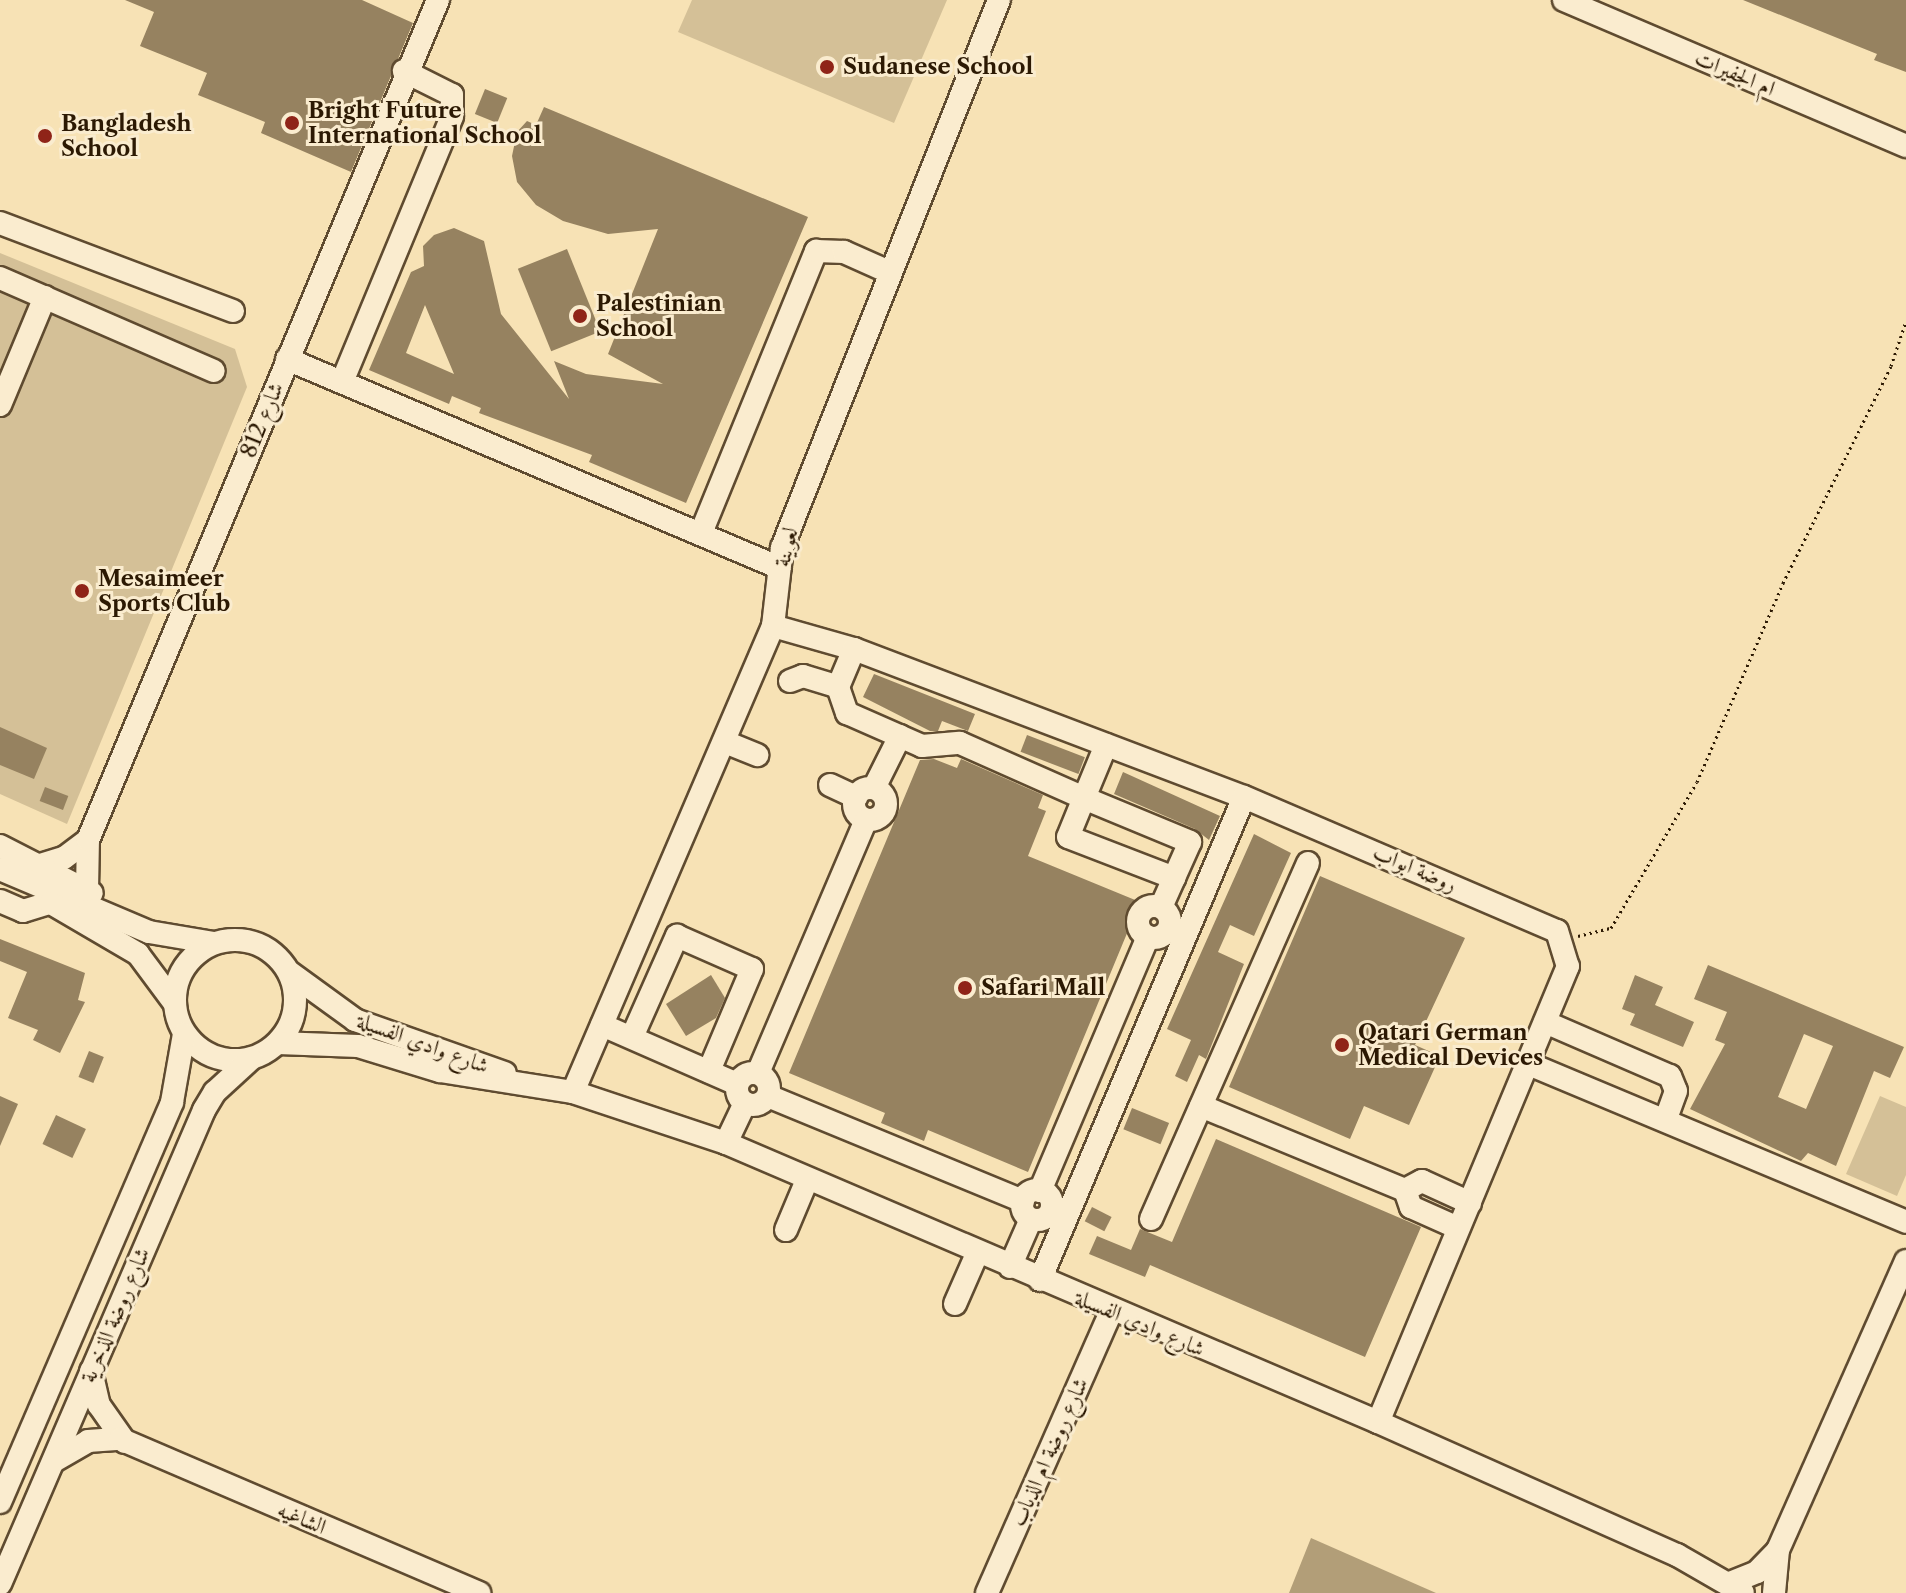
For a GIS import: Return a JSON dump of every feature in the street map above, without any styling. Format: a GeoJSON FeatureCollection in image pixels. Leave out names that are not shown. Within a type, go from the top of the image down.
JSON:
{"type":"FeatureCollection","features":[{"type":"Feature","properties":{"kind":"street","name":"شارع 812"},"geometry":{"type":"LineString","coordinates":[[87,890],[88,840],[404,71],[438,0]]}},
{"type":"Feature","properties":{"kind":"street","name":"لعوينة"},"geometry":{"type":"LineString","coordinates":[[573,1092],[773,626],[780,568],[800,498],[999,0]]}},
{"type":"Feature","properties":{"kind":"street","name":"ام الجفيرات"},"geometry":{"type":"LineString","coordinates":[[1564,0],[1906,146]]}},
{"type":"Feature","properties":{"kind":"street"},"geometry":{"type":"LineString","coordinates":[[342,382],[452,116],[452,95],[404,71]]}},
{"type":"Feature","properties":{"kind":"street"},"geometry":{"type":"LineString","coordinates":[[0,223],[233,311]]}},
{"type":"Feature","properties":{"kind":"street"},"geometry":{"type":"LineString","coordinates":[[701,533],[816,251],[844,252],[889,272]]}},
{"type":"Feature","properties":{"kind":"street"},"geometry":{"type":"LineString","coordinates":[[0,278],[214,371]]}},
{"type":"Feature","properties":{"kind":"street"},"geometry":{"type":"LineString","coordinates":[[0,405],[45,297]]}},
{"type":"Feature","properties":{"kind":"street"},"geometry":{"type":"LineString","coordinates":[[287,359],[780,568]]}},
{"type":"Feature","properties":{"kind":"street","name":"روضة ابواب"},"geometry":{"type":"LineString","coordinates":[[773,626],[854,649],[1244,797],[1544,922],[1563,940]]}},
{"type":"Feature","properties":{"kind":"street"},"geometry":{"type":"LineString","coordinates":[[854,649],[838,687],[847,713],[922,746],[960,743],[1190,842],[1174,878],[1173,923]]}},
{"type":"Feature","properties":{"kind":"street"},"geometry":{"type":"LineString","coordinates":[[790,681],[803,676],[838,687]]}},
{"type":"Feature","properties":{"kind":"street"},"geometry":{"type":"LineString","coordinates":[[865,792],[900,736]]}},
{"type":"Feature","properties":{"kind":"street"},"geometry":{"type":"LineString","coordinates":[[725,742],[757,755]]}},
{"type":"Feature","properties":{"kind":"street"},"geometry":{"type":"LineString","coordinates":[[1106,745],[1068,837],[1174,878]]}},
{"type":"Feature","properties":{"kind":"street"},"geometry":{"type":"LineString","coordinates":[[758,1073],[866,820],[878,818],[886,808],[884,796],[830,785]]}},
{"type":"Feature","properties":{"kind":"street"},"geometry":{"type":"LineString","coordinates":[[1010,1267],[1042,1208],[1173,923],[1244,797]]}},
{"type":"Feature","properties":{"kind":"street"},"geometry":{"type":"LineString","coordinates":[[32,873],[64,858],[88,840]]}},
{"type":"Feature","properties":{"kind":"street"},"geometry":{"type":"LineString","coordinates":[[0,846],[32,873],[117,919],[165,937],[214,943],[247,941],[270,952],[288,970],[295,1008],[278,1043],[251,1059],[213,1057],[184,1034],[173,1001],[138,954],[50,903],[32,873]]}},
{"type":"Feature","properties":{"kind":"street"},"geometry":{"type":"LineString","coordinates":[[1151,1219],[1308,863]]}},
{"type":"Feature","properties":{"kind":"street"},"geometry":{"type":"LineString","coordinates":[[0,869],[32,873],[87,890],[102,899],[117,919]]}},
{"type":"Feature","properties":{"kind":"street"},"geometry":{"type":"LineString","coordinates":[[0,901],[23,911],[50,903]]}},
{"type":"Feature","properties":{"kind":"street"},"geometry":{"type":"LineString","coordinates":[[1040,1280],[1042,1208],[1148,937],[1138,928],[1139,914],[1150,906],[1173,923]]}},
{"type":"Feature","properties":{"kind":"street"},"geometry":{"type":"LineString","coordinates":[[632,1037],[677,936],[752,969],[709,1071]]}},
{"type":"Feature","properties":{"kind":"street"},"geometry":{"type":"LineString","coordinates":[[1378,1422],[1568,966],[1563,940]]}},
{"type":"Feature","properties":{"kind":"street"},"geometry":{"type":"LineString","coordinates":[[173,1001],[185,966],[214,943]]}},
{"type":"Feature","properties":{"kind":"street","name":"شارع وادي الفسيلة"},"geometry":{"type":"LineString","coordinates":[[288,970],[355,1020],[525,1082]]}},
{"type":"Feature","properties":{"kind":"street"},"geometry":{"type":"LineString","coordinates":[[1545,1022],[1670,1076],[1676,1091],[1666,1119]]}},
{"type":"Feature","properties":{"kind":"street"},"geometry":{"type":"LineString","coordinates":[[602,1025],[709,1071],[757,1104],[768,1096]]}},
{"type":"Feature","properties":{"kind":"street","name":"شارع روضة الذخرية"},"geometry":{"type":"LineString","coordinates":[[0,1502],[172,1102],[184,1034]]}},
{"type":"Feature","properties":{"kind":"street","name":"شارع وادي الفسيلة"},"geometry":{"type":"LineString","coordinates":[[278,1043],[358,1046],[440,1071],[573,1092],[726,1143],[1111,1312],[1378,1422],[1736,1588]]}},
{"type":"Feature","properties":{"kind":"street","name":"شارع روضة الذخرية"},"geometry":{"type":"LineString","coordinates":[[0,1584],[204,1110],[215,1092],[251,1059]]}},
{"type":"Feature","properties":{"kind":"street"},"geometry":{"type":"LineString","coordinates":[[1529,1064],[1906,1222]]}},
{"type":"Feature","properties":{"kind":"street"},"geometry":{"type":"LineString","coordinates":[[726,1143],[741,1094],[743,1076],[758,1073]]}},
{"type":"Feature","properties":{"kind":"street"},"geometry":{"type":"LineString","coordinates":[[758,1073],[768,1083],[768,1096]]}},
{"type":"Feature","properties":{"kind":"street"},"geometry":{"type":"LineString","coordinates":[[768,1096],[1042,1208]]}},
{"type":"Feature","properties":{"kind":"street"},"geometry":{"type":"LineString","coordinates":[[1201,1106],[1405,1190],[1411,1207],[1458,1228]]}},
{"type":"Feature","properties":{"kind":"street"},"geometry":{"type":"LineString","coordinates":[[786,1230],[807,1180]]}},
{"type":"Feature","properties":{"kind":"street"},"geometry":{"type":"LineString","coordinates":[[1405,1190],[1422,1181],[1470,1203]]}},
{"type":"Feature","properties":{"kind":"street"},"geometry":{"type":"LineString","coordinates":[[955,1304],[977,1254]]}},
{"type":"Feature","properties":{"kind":"street"},"geometry":{"type":"LineString","coordinates":[[1774,1593],[1778,1550],[1906,1261]]}},
{"type":"Feature","properties":{"kind":"street","name":"شارع روضة ام الذياب"},"geometry":{"type":"LineString","coordinates":[[987,1593],[1111,1312]]}},
{"type":"Feature","properties":{"kind":"street"},"geometry":{"type":"LineString","coordinates":[[91,1371],[99,1405],[125,1442]]}},
{"type":"Feature","properties":{"kind":"street","name":"الشاغيه"},"geometry":{"type":"LineString","coordinates":[[52,1463],[88,1441],[125,1442],[479,1593]]}},
{"type":"Feature","properties":{"kind":"street"},"geometry":{"type":"LineString","coordinates":[[1736,1588],[1778,1550]]}},
{"type":"Feature","properties":{"kind":"path"},"geometry":{"type":"LineString","coordinates":[[1563,940],[1611,928],[1697,782],[1783,583],[1891,366],[1906,321]]}},
{"type":"Feature","properties":{"kind":"shaded area","name":"Sudanese School"},"geometry":{"type":"Polygon","coordinates":[[[692,0],[947,0],[894,123],[678,32],[692,0]]]}},
{"type":"Feature","properties":{"kind":"shaded area","name":"Mesaimeer Sports Club"},"geometry":{"type":"Polygon","coordinates":[[[0,253],[235,349],[247,387],[67,824],[0,794],[0,253]]]}},
{"type":"Feature","properties":{"kind":"shaded area"},"geometry":{"type":"Polygon","coordinates":[[[1880,1096],[1906,1107],[1906,1175],[1897,1196],[1846,1174],[1880,1096]]]}},
{"type":"Feature","properties":{"kind":"shaded area"},"geometry":{"type":"Polygon","coordinates":[[[1311,1538],[1436,1593],[1289,1593],[1311,1538]]]}},
{"type":"Feature","properties":{"kind":"building","name":"Bright Future International School"},"geometry":{"type":"Polygon","coordinates":[[[125,0],[362,0],[413,23],[351,172],[261,133],[265,122],[198,95],[207,73],[140,46],[154,12],[125,0]]]}},
{"type":"Feature","properties":{"kind":"building"},"geometry":{"type":"Polygon","coordinates":[[[1743,0],[1906,0],[1906,72],[1874,60],[1877,54],[1743,0]]]}},
{"type":"Feature","properties":{"kind":"building"},"geometry":{"type":"Polygon","coordinates":[[[485,89],[507,98],[497,123],[475,114],[485,89]]]}},
{"type":"Feature","properties":{"kind":"building"},"geometry":{"type":"Polygon","coordinates":[[[544,107],[808,217],[686,503],[589,462],[592,455],[479,413],[481,408],[452,396],[449,404],[369,370],[411,272],[424,266],[423,246],[434,235],[454,228],[484,241],[501,314],[569,399],[554,361],[586,374],[663,384],[608,354],[658,229],[608,234],[563,221],[536,205],[517,182],[512,156],[517,132],[527,121],[536,125],[544,107]],[[425,305],[406,353],[454,374],[425,305]]]}},
{"type":"Feature","properties":{"kind":"building"},"geometry":{"type":"Polygon","coordinates":[[[567,249],[600,332],[551,351],[518,269],[567,249]]]}},
{"type":"Feature","properties":{"kind":"building"},"geometry":{"type":"Polygon","coordinates":[[[874,674],[975,714],[968,731],[942,721],[938,731],[930,731],[863,697],[874,674]]]}},
{"type":"Feature","properties":{"kind":"building"},"geometry":{"type":"Polygon","coordinates":[[[0,727],[47,748],[34,779],[0,765],[0,727]]]}},
{"type":"Feature","properties":{"kind":"building"},"geometry":{"type":"Polygon","coordinates":[[[1027,735],[1085,757],[1078,774],[1021,752],[1027,735]]]}},
{"type":"Feature","properties":{"kind":"building","name":"Safari Mall"},"geometry":{"type":"Polygon","coordinates":[[[934,759],[957,768],[961,759],[1043,795],[1038,808],[1046,811],[1028,856],[1140,902],[1028,1172],[928,1130],[924,1141],[881,1123],[885,1113],[789,1073],[920,760],[934,759]]]}},
{"type":"Feature","properties":{"kind":"building"},"geometry":{"type":"Polygon","coordinates":[[[1123,772],[1220,816],[1209,840],[1195,829],[1114,794],[1123,772]]]}},
{"type":"Feature","properties":{"kind":"building"},"geometry":{"type":"Polygon","coordinates":[[[45,787],[68,796],[63,810],[40,801],[45,787]]]}},
{"type":"Feature","properties":{"kind":"building"},"geometry":{"type":"Polygon","coordinates":[[[1254,834],[1291,853],[1254,936],[1230,925],[1218,952],[1244,964],[1206,1059],[1199,1055],[1187,1082],[1175,1076],[1191,1040],[1167,1029],[1254,834]]]}},
{"type":"Feature","properties":{"kind":"building"},"geometry":{"type":"Polygon","coordinates":[[[1320,876],[1465,938],[1415,1045],[1440,1056],[1409,1125],[1364,1106],[1350,1139],[1229,1087],[1320,876]]]}},
{"type":"Feature","properties":{"kind":"building"},"geometry":{"type":"Polygon","coordinates":[[[0,939],[85,973],[78,1000],[85,1002],[60,1053],[33,1040],[38,1030],[8,1018],[27,972],[0,961],[0,939]]]}},
{"type":"Feature","properties":{"kind":"building"},"geometry":{"type":"Polygon","coordinates":[[[1708,965],[1904,1047],[1890,1078],[1874,1071],[1836,1166],[1808,1153],[1801,1161],[1690,1109],[1725,1044],[1715,1040],[1727,1012],[1694,999],[1708,965]],[[1804,1034],[1778,1097],[1806,1109],[1833,1046],[1804,1034]]]}},
{"type":"Feature","properties":{"kind":"building"},"geometry":{"type":"Polygon","coordinates":[[[711,975],[725,998],[716,1018],[686,1036],[666,1004],[711,975]]]}},
{"type":"Feature","properties":{"kind":"building"},"geometry":{"type":"Polygon","coordinates":[[[1635,975],[1663,987],[1655,1005],[1694,1022],[1683,1047],[1630,1025],[1635,1014],[1622,1009],[1635,975]]]}},
{"type":"Feature","properties":{"kind":"building"},"geometry":{"type":"Polygon","coordinates":[[[89,1051],[104,1057],[93,1083],[79,1077],[89,1051]]]}},
{"type":"Feature","properties":{"kind":"building"},"geometry":{"type":"Polygon","coordinates":[[[0,1096],[18,1104],[0,1146],[0,1096]]]}},
{"type":"Feature","properties":{"kind":"building"},"geometry":{"type":"Polygon","coordinates":[[[1132,1108],[1169,1123],[1160,1144],[1123,1129],[1132,1108]]]}},
{"type":"Feature","properties":{"kind":"building"},"geometry":{"type":"Polygon","coordinates":[[[56,1115],[86,1129],[72,1158],[42,1144],[56,1115]]]}},
{"type":"Feature","properties":{"kind":"building"},"geometry":{"type":"Polygon","coordinates":[[[1216,1139],[1421,1227],[1365,1357],[1150,1265],[1145,1277],[1089,1254],[1097,1236],[1131,1250],[1140,1229],[1172,1242],[1216,1139]]]}},
{"type":"Feature","properties":{"kind":"building"},"geometry":{"type":"Polygon","coordinates":[[[1092,1207],[1112,1217],[1104,1231],[1085,1221],[1092,1207]]]}},
{"type":"Feature","properties":{"kind":"place","name":"Sudanese School"},"geometry":{"type":"Point","coordinates":[827,67]}},
{"type":"Feature","properties":{"kind":"place","name":"Bright Future International School"},"geometry":{"type":"Point","coordinates":[292,123]}},
{"type":"Feature","properties":{"kind":"place","name":"Bangladesh School"},"geometry":{"type":"Point","coordinates":[45,136]}},
{"type":"Feature","properties":{"kind":"place","name":"Palestinian School"},"geometry":{"type":"Point","coordinates":[580,316]}},
{"type":"Feature","properties":{"kind":"place","name":"Mesaimeer Sports Club"},"geometry":{"type":"Point","coordinates":[82,591]}},
{"type":"Feature","properties":{"kind":"place","name":"Safari Mall"},"geometry":{"type":"Point","coordinates":[965,988]}},
{"type":"Feature","properties":{"kind":"place","name":"Qatari German Medical Devices"},"geometry":{"type":"Point","coordinates":[1342,1045]}}]}
